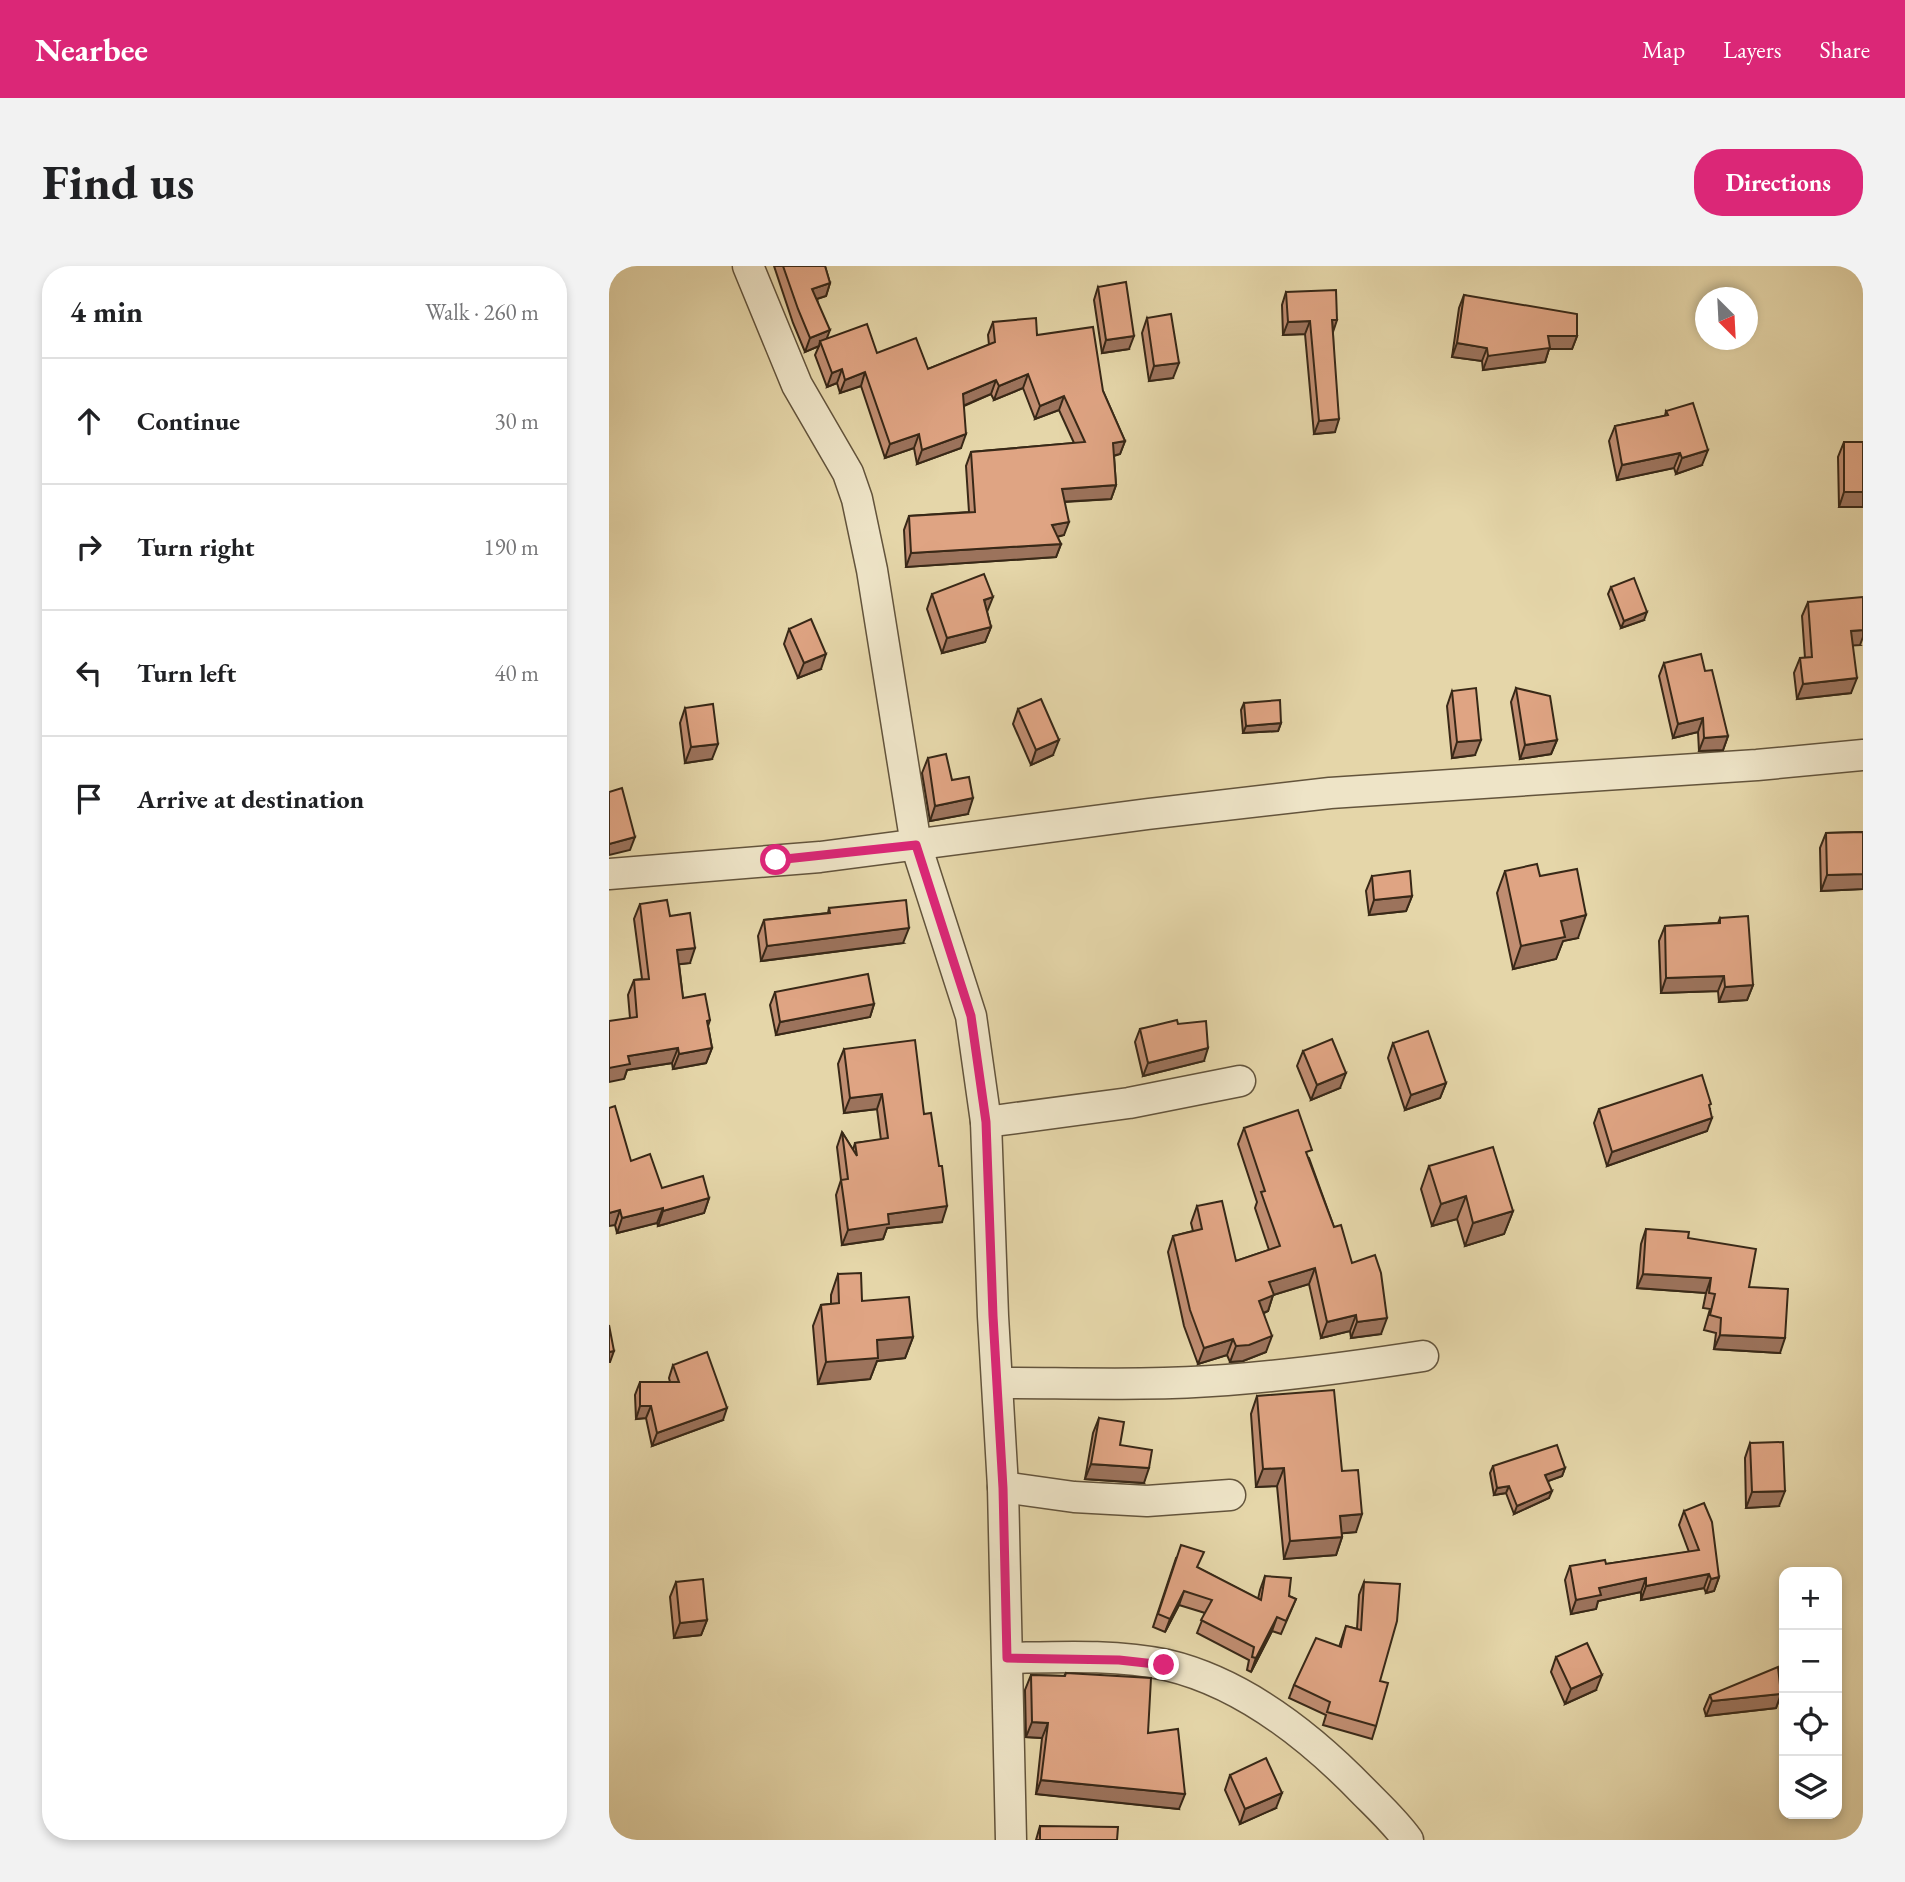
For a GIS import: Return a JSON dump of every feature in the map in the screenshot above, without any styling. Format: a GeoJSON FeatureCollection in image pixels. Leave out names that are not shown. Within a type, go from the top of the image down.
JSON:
{"type":"FeatureCollection","features":[{"type":"Feature","properties":{"kind":"street"},"geometry":{"type":"LineString","coordinates":[[748,266],[797,385],[848,473],[857,499],[872,570],[916,845],[971,1016],[986,1122],[1003,1488],[1011,1840]]}},
{"type":"Feature","properties":{"kind":"street"},"geometry":{"type":"LineString","coordinates":[[609,874],[820,857],[1330,793],[1743,766],[1863,755]]}},
{"type":"Feature","properties":{"kind":"street"},"geometry":{"type":"LineString","coordinates":[[986,1122],[1129,1103],[1240,1082]]}},
{"type":"Feature","properties":{"kind":"street"},"geometry":{"type":"LineString","coordinates":[[998,1382],[1086,1384],[1226,1380],[1332,1370],[1423,1356]]}},
{"type":"Feature","properties":{"kind":"street"},"geometry":{"type":"LineString","coordinates":[[1003,1488],[1074,1497],[1147,1501],[1230,1495]]}},
{"type":"Feature","properties":{"kind":"street"},"geometry":{"type":"LineString","coordinates":[[1007,1658],[1119,1660],[1164,1665],[1200,1675],[1241,1696],[1303,1734],[1331,1758],[1408,1840]]}},
{"type":"Feature","properties":{"kind":"building"},"geometry":{"type":"Polygon","coordinates":[[[783,266],[825,266],[830,283],[812,289],[830,330],[810,338],[783,266]]]}},
{"type":"Feature","properties":{"kind":"building"},"geometry":{"type":"Polygon","coordinates":[[[1126,282],[1134,336],[1106,340],[1098,287],[1126,282]]]}},
{"type":"Feature","properties":{"kind":"building"},"geometry":{"type":"Polygon","coordinates":[[[1336,290],[1337,320],[1332,320],[1339,419],[1319,421],[1310,321],[1288,322],[1286,292],[1336,290]]]}},
{"type":"Feature","properties":{"kind":"building"},"geometry":{"type":"Polygon","coordinates":[[[1464,295],[1577,314],[1577,336],[1548,336],[1550,348],[1488,356],[1487,348],[1457,343],[1464,295]]]}},
{"type":"Feature","properties":{"kind":"building"},"geometry":{"type":"Polygon","coordinates":[[[1171,314],[1179,363],[1154,366],[1147,318],[1171,314]]]}},
{"type":"Feature","properties":{"kind":"building"},"geometry":{"type":"Polygon","coordinates":[[[1036,318],[1037,335],[1093,327],[1103,391],[1125,441],[1113,443],[1116,485],[1062,489],[1069,522],[1052,525],[1061,544],[911,553],[909,516],[975,512],[971,452],[1085,442],[1064,396],[1040,406],[1028,374],[999,386],[996,380],[963,394],[966,434],[922,450],[919,434],[890,444],[865,372],[845,380],[842,369],[832,373],[820,341],[867,324],[877,353],[916,338],[928,369],[995,342],[993,322],[1036,318]]]}},
{"type":"Feature","properties":{"kind":"building"},"geometry":{"type":"Polygon","coordinates":[[[1693,403],[1708,450],[1682,458],[1680,453],[1622,465],[1615,426],[1668,415],[1666,411],[1693,403]]]}},
{"type":"Feature","properties":{"kind":"building"},"geometry":{"type":"Polygon","coordinates":[[[1844,442],[1863,442],[1863,492],[1844,492],[1844,442]]]}},
{"type":"Feature","properties":{"kind":"building"},"geometry":{"type":"Polygon","coordinates":[[[984,574],[993,597],[984,600],[991,627],[947,638],[932,594],[984,574]]]}},
{"type":"Feature","properties":{"kind":"building"},"geometry":{"type":"Polygon","coordinates":[[[1634,578],[1647,612],[1624,621],[1611,587],[1634,578]]]}},
{"type":"Feature","properties":{"kind":"building"},"geometry":{"type":"Polygon","coordinates":[[[1863,597],[1863,630],[1851,631],[1857,678],[1803,684],[1800,658],[1812,657],[1808,602],[1863,597]]]}},
{"type":"Feature","properties":{"kind":"building"},"geometry":{"type":"Polygon","coordinates":[[[811,619],[826,654],[804,663],[789,629],[811,619]]]}},
{"type":"Feature","properties":{"kind":"building"},"geometry":{"type":"Polygon","coordinates":[[[1701,654],[1705,671],[1712,670],[1728,736],[1704,738],[1703,718],[1678,724],[1664,663],[1701,654]]]}},
{"type":"Feature","properties":{"kind":"building"},"geometry":{"type":"Polygon","coordinates":[[[1476,688],[1481,740],[1457,742],[1452,691],[1476,688]]]}},
{"type":"Feature","properties":{"kind":"building"},"geometry":{"type":"Polygon","coordinates":[[[1516,688],[1550,696],[1557,740],[1525,745],[1516,688]]]}},
{"type":"Feature","properties":{"kind":"building"},"geometry":{"type":"Polygon","coordinates":[[[1041,699],[1059,740],[1036,750],[1018,709],[1041,699]]]}},
{"type":"Feature","properties":{"kind":"building"},"geometry":{"type":"Polygon","coordinates":[[[1280,700],[1281,723],[1246,726],[1244,703],[1280,700]]]}},
{"type":"Feature","properties":{"kind":"building"},"geometry":{"type":"Polygon","coordinates":[[[713,704],[718,744],[691,747],[685,708],[713,704]]]}},
{"type":"Feature","properties":{"kind":"building"},"geometry":{"type":"Polygon","coordinates":[[[946,754],[952,780],[969,777],[973,798],[935,806],[928,758],[946,754]]]}},
{"type":"Feature","properties":{"kind":"building"},"geometry":{"type":"Polygon","coordinates":[[[622,788],[635,837],[609,844],[609,792],[622,788]]]}},
{"type":"Feature","properties":{"kind":"building"},"geometry":{"type":"Polygon","coordinates":[[[1863,832],[1863,874],[1827,875],[1826,833],[1863,832]]]}},
{"type":"Feature","properties":{"kind":"building"},"geometry":{"type":"Polygon","coordinates":[[[1537,864],[1540,876],[1577,869],[1586,915],[1561,921],[1565,937],[1521,946],[1505,871],[1537,864]]]}},
{"type":"Feature","properties":{"kind":"building"},"geometry":{"type":"Polygon","coordinates":[[[1410,871],[1412,896],[1374,900],[1372,876],[1410,871]]]}},
{"type":"Feature","properties":{"kind":"building"},"geometry":{"type":"Polygon","coordinates":[[[667,900],[670,916],[690,913],[695,948],[677,950],[683,998],[705,994],[712,1048],[679,1054],[678,1048],[628,1056],[630,1064],[609,1068],[609,1021],[637,1017],[634,980],[649,979],[640,904],[667,900]]]}},
{"type":"Feature","properties":{"kind":"building"},"geometry":{"type":"Polygon","coordinates":[[[906,900],[909,928],[767,946],[764,920],[830,913],[829,908],[906,900]]]}},
{"type":"Feature","properties":{"kind":"building"},"geometry":{"type":"Polygon","coordinates":[[[1748,916],[1753,985],[1725,987],[1724,976],[1666,978],[1665,926],[1720,923],[1720,918],[1748,916]]]}},
{"type":"Feature","properties":{"kind":"building"},"geometry":{"type":"Polygon","coordinates":[[[868,974],[874,1004],[780,1022],[775,992],[868,974]]]}},
{"type":"Feature","properties":{"kind":"building"},"geometry":{"type":"Polygon","coordinates":[[[1177,1020],[1178,1024],[1206,1021],[1208,1048],[1148,1063],[1140,1029],[1177,1020]]]}},
{"type":"Feature","properties":{"kind":"building"},"geometry":{"type":"Polygon","coordinates":[[[1428,1031],[1446,1083],[1411,1095],[1393,1043],[1428,1031]]]}},
{"type":"Feature","properties":{"kind":"building"},"geometry":{"type":"Polygon","coordinates":[[[1332,1039],[1346,1073],[1317,1085],[1303,1051],[1332,1039]]]}},
{"type":"Feature","properties":{"kind":"building"},"geometry":{"type":"Polygon","coordinates":[[[915,1040],[924,1114],[931,1113],[947,1206],[888,1214],[889,1224],[848,1230],[841,1180],[848,1179],[842,1132],[857,1156],[855,1143],[888,1138],[882,1094],[850,1098],[844,1049],[915,1040]]]}},
{"type":"Feature","properties":{"kind":"building"},"geometry":{"type":"Polygon","coordinates":[[[1702,1075],[1711,1104],[1712,1118],[1612,1152],[1599,1109],[1702,1075]]]}},
{"type":"Feature","properties":{"kind":"building"},"geometry":{"type":"Polygon","coordinates":[[[615,1106],[631,1161],[650,1154],[662,1188],[703,1176],[709,1198],[663,1211],[663,1208],[622,1218],[620,1210],[609,1213],[609,1108],[615,1106]]]}},
{"type":"Feature","properties":{"kind":"building"},"geometry":{"type":"Polygon","coordinates":[[[1298,1110],[1312,1150],[1306,1152],[1334,1227],[1341,1225],[1352,1263],[1375,1255],[1381,1273],[1387,1318],[1357,1322],[1356,1315],[1327,1322],[1315,1268],[1269,1282],[1274,1295],[1259,1301],[1272,1336],[1249,1345],[1236,1346],[1233,1339],[1204,1348],[1190,1310],[1173,1236],[1202,1229],[1197,1206],[1222,1201],[1236,1261],[1280,1246],[1261,1192],[1265,1191],[1244,1128],[1298,1110]]]}},
{"type":"Feature","properties":{"kind":"building"},"geometry":{"type":"Polygon","coordinates":[[[1493,1147],[1513,1211],[1473,1223],[1466,1196],[1441,1204],[1429,1166],[1493,1147]]]}},
{"type":"Feature","properties":{"kind":"building"},"geometry":{"type":"Polygon","coordinates":[[[1646,1229],[1689,1232],[1688,1238],[1756,1249],[1749,1287],[1788,1289],[1785,1338],[1720,1335],[1721,1318],[1710,1315],[1715,1294],[1709,1293],[1711,1278],[1643,1274],[1646,1229]]]}},
{"type":"Feature","properties":{"kind":"building"},"geometry":{"type":"Polygon","coordinates":[[[861,1273],[862,1301],[909,1297],[913,1337],[877,1340],[878,1358],[826,1362],[821,1305],[839,1303],[838,1274],[861,1273]]]}},
{"type":"Feature","properties":{"kind":"building"},"geometry":{"type":"Polygon","coordinates":[[[609,1325],[614,1351],[609,1352],[609,1325]]]}},
{"type":"Feature","properties":{"kind":"building"},"geometry":{"type":"Polygon","coordinates":[[[707,1352],[727,1408],[657,1433],[651,1406],[640,1406],[640,1382],[679,1382],[673,1365],[707,1352]]]}},
{"type":"Feature","properties":{"kind":"building"},"geometry":{"type":"Polygon","coordinates":[[[1334,1390],[1342,1471],[1358,1470],[1362,1514],[1340,1516],[1342,1537],[1290,1541],[1284,1468],[1263,1469],[1257,1396],[1334,1390]]]}},
{"type":"Feature","properties":{"kind":"building"},"geometry":{"type":"Polygon","coordinates":[[[1099,1418],[1124,1422],[1120,1445],[1152,1450],[1149,1468],[1091,1464],[1099,1418]]]}},
{"type":"Feature","properties":{"kind":"building"},"geometry":{"type":"Polygon","coordinates":[[[1783,1442],[1785,1491],[1752,1492],[1750,1443],[1783,1442]]]}},
{"type":"Feature","properties":{"kind":"building"},"geometry":{"type":"Polygon","coordinates":[[[1557,1445],[1565,1468],[1545,1475],[1552,1491],[1517,1506],[1509,1486],[1497,1488],[1493,1466],[1557,1445]]]}},
{"type":"Feature","properties":{"kind":"building"},"geometry":{"type":"Polygon","coordinates":[[[1704,1503],[1712,1522],[1719,1577],[1711,1579],[1709,1574],[1646,1586],[1646,1578],[1599,1588],[1601,1595],[1576,1600],[1570,1566],[1605,1560],[1606,1564],[1699,1550],[1684,1511],[1704,1503]]]}},
{"type":"Feature","properties":{"kind":"building"},"geometry":{"type":"Polygon","coordinates":[[[1181,1545],[1204,1552],[1197,1567],[1261,1600],[1265,1576],[1291,1578],[1289,1596],[1296,1599],[1286,1621],[1277,1617],[1256,1658],[1252,1657],[1254,1647],[1201,1620],[1212,1600],[1184,1591],[1170,1619],[1158,1614],[1181,1545]]]}},
{"type":"Feature","properties":{"kind":"building"},"geometry":{"type":"Polygon","coordinates":[[[703,1579],[707,1620],[680,1623],[676,1582],[703,1579]]]}},
{"type":"Feature","properties":{"kind":"building"},"geometry":{"type":"Polygon","coordinates":[[[1364,1582],[1400,1584],[1397,1621],[1380,1681],[1388,1683],[1376,1726],[1327,1712],[1330,1702],[1294,1685],[1316,1638],[1341,1647],[1346,1626],[1361,1630],[1364,1582]]]}},
{"type":"Feature","properties":{"kind":"building"},"geometry":{"type":"Polygon","coordinates":[[[1587,1643],[1602,1675],[1571,1689],[1556,1657],[1587,1643]]]}},
{"type":"Feature","properties":{"kind":"building"},"geometry":{"type":"Polygon","coordinates":[[[1778,1667],[1779,1694],[1712,1701],[1710,1695],[1778,1667]]]}},
{"type":"Feature","properties":{"kind":"building"},"geometry":{"type":"Polygon","coordinates":[[[1066,1673],[1151,1678],[1148,1733],[1178,1729],[1185,1794],[1041,1780],[1048,1723],[1032,1722],[1031,1675],[1065,1676],[1066,1673]]]}},
{"type":"Feature","properties":{"kind":"building"},"geometry":{"type":"Polygon","coordinates":[[[1266,1758],[1282,1793],[1245,1809],[1230,1775],[1266,1758]]]}},
{"type":"Feature","properties":{"kind":"building"},"geometry":{"type":"Polygon","coordinates":[[[1040,1826],[1118,1827],[1117,1840],[1040,1840],[1040,1826]]]}},
{"type":"Feature","properties":{"kind":"route"},"geometry":{"type":"LineString","coordinates":[[776,860],[916,845],[956,964],[971,1016],[986,1122],[1003,1488],[1007,1658],[1056,1657],[1164,1665]]}}]}
